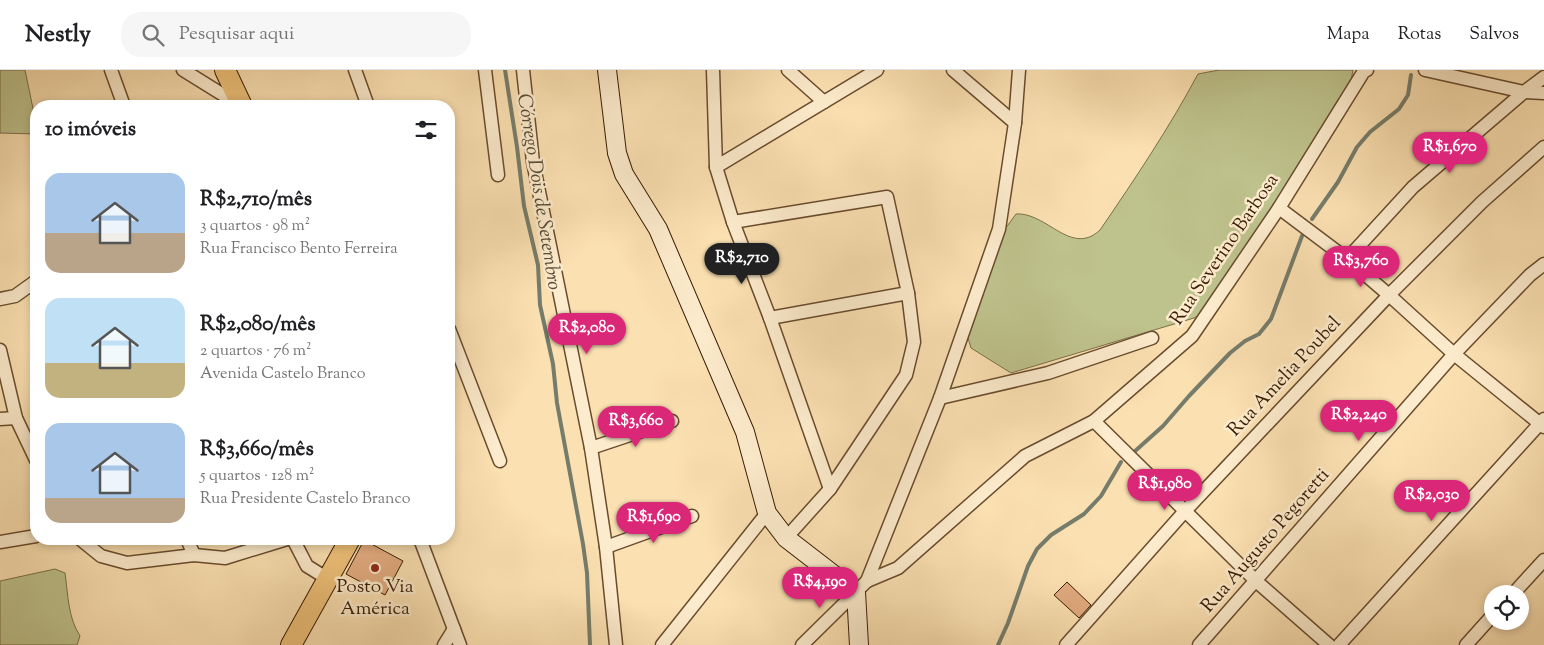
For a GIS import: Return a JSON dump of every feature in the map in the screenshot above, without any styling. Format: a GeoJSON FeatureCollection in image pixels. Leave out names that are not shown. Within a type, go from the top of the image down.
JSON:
{"type":"FeatureCollection","features":[{"type":"Feature","properties":{"kind":"main road"},"geometry":{"type":"LineString","coordinates":[[225,70],[239,100]]}},
{"type":"Feature","properties":{"kind":"main road"},"geometry":{"type":"LineString","coordinates":[[292,645],[347,545]]}},
{"type":"Feature","properties":{"kind":"street"},"geometry":{"type":"LineString","coordinates":[[111,70],[122,100]]}},
{"type":"Feature","properties":{"kind":"street"},"geometry":{"type":"LineString","coordinates":[[183,70],[232,100]]}},
{"type":"Feature","properties":{"kind":"street"},"geometry":{"type":"LineString","coordinates":[[355,70],[366,100]]}},
{"type":"Feature","properties":{"kind":"street"},"geometry":{"type":"LineString","coordinates":[[485,70],[498,175]]}},
{"type":"Feature","properties":{"kind":"street"},"geometry":{"type":"LineString","coordinates":[[522,70],[533,162],[591,448],[606,547],[616,645]]}},
{"type":"Feature","properties":{"kind":"street"},"geometry":{"type":"LineString","coordinates":[[606,70],[617,153],[624,174],[658,229],[744,432],[766,513],[786,538],[862,586]]}},
{"type":"Feature","properties":{"kind":"street"},"geometry":{"type":"LineString","coordinates":[[712,70],[716,167],[733,222],[770,318],[830,489]]}},
{"type":"Feature","properties":{"kind":"street"},"geometry":{"type":"LineString","coordinates":[[788,70],[824,102]]}},
{"type":"Feature","properties":{"kind":"street"},"geometry":{"type":"LineString","coordinates":[[716,167],[877,70]]}},
{"type":"Feature","properties":{"kind":"street"},"geometry":{"type":"LineString","coordinates":[[953,70],[1015,123]]}},
{"type":"Feature","properties":{"kind":"street"},"geometry":{"type":"LineString","coordinates":[[859,645],[862,586],[940,398],[999,229],[1015,123],[1020,70]]}},
{"type":"Feature","properties":{"kind":"street","name":"Rua Severino Barbosa"},"geometry":{"type":"LineString","coordinates":[[862,586],[898,568],[1025,456],[1094,421],[1192,336],[1279,208],[1365,70]]}},
{"type":"Feature","properties":{"kind":"street"},"geometry":{"type":"LineString","coordinates":[[1425,70],[1524,92],[1544,93]]}},
{"type":"Feature","properties":{"kind":"street"},"geometry":{"type":"LineString","coordinates":[[1347,259],[1413,188],[1544,77]]}},
{"type":"Feature","properties":{"kind":"street","name":"Rua Amelia Poubel"},"geometry":{"type":"LineString","coordinates":[[1066,645],[1185,511],[1389,294],[1482,202],[1544,146]]}},
{"type":"Feature","properties":{"kind":"street"},"geometry":{"type":"LineString","coordinates":[[733,222],[887,197],[908,293],[914,342],[906,375],[830,489],[786,538]]}},
{"type":"Feature","properties":{"kind":"street"},"geometry":{"type":"LineString","coordinates":[[1279,208],[1347,259],[1389,294],[1454,354],[1543,423],[1339,645]]}},
{"type":"Feature","properties":{"kind":"street","name":"Rua Augusto Pegoretti"},"geometry":{"type":"LineString","coordinates":[[1199,645],[1454,354],[1530,275],[1544,264]]}},
{"type":"Feature","properties":{"kind":"street"},"geometry":{"type":"LineString","coordinates":[[0,299],[15,296],[30,285]]}},
{"type":"Feature","properties":{"kind":"street"},"geometry":{"type":"LineString","coordinates":[[770,318],[908,293]]}},
{"type":"Feature","properties":{"kind":"street"},"geometry":{"type":"LineString","coordinates":[[940,398],[1048,373],[1152,338]]}},
{"type":"Feature","properties":{"kind":"street"},"geometry":{"type":"LineString","coordinates":[[455,345],[500,461]]}},
{"type":"Feature","properties":{"kind":"street"},"geometry":{"type":"LineString","coordinates":[[0,350],[16,418],[30,447]]}},
{"type":"Feature","properties":{"kind":"street"},"geometry":{"type":"LineString","coordinates":[[0,419],[16,418]]}},
{"type":"Feature","properties":{"kind":"street"},"geometry":{"type":"LineString","coordinates":[[591,448],[672,421]]}},
{"type":"Feature","properties":{"kind":"street"},"geometry":{"type":"LineString","coordinates":[[1094,421],[1256,581],[1329,645]]}},
{"type":"Feature","properties":{"kind":"street"},"geometry":{"type":"LineString","coordinates":[[662,645],[766,513]]}},
{"type":"Feature","properties":{"kind":"street"},"geometry":{"type":"LineString","coordinates":[[606,547],[692,516]]}},
{"type":"Feature","properties":{"kind":"street"},"geometry":{"type":"LineString","coordinates":[[0,542],[30,537]]}},
{"type":"Feature","properties":{"kind":"street"},"geometry":{"type":"LineString","coordinates":[[87,545],[101,556],[127,563],[194,556],[226,558],[268,545]]}},
{"type":"Feature","properties":{"kind":"street"},"geometry":{"type":"LineString","coordinates":[[189,545],[194,556]]}},
{"type":"Feature","properties":{"kind":"street"},"geometry":{"type":"LineString","coordinates":[[296,545],[307,566],[328,579]]}},
{"type":"Feature","properties":{"kind":"street"},"geometry":{"type":"LineString","coordinates":[[422,545],[460,645]]}},
{"type":"Feature","properties":{"kind":"street"},"geometry":{"type":"LineString","coordinates":[[1521,585],[1544,560]]}},
{"type":"Feature","properties":{"kind":"street"},"geometry":{"type":"LineString","coordinates":[[802,645],[862,586]]}},
{"type":"Feature","properties":{"kind":"street"},"geometry":{"type":"LineString","coordinates":[[1466,645],[1484,625]]}},
{"type":"Feature","properties":{"kind":"street"},"geometry":{"type":"LineString","coordinates":[[444,645],[454,629]]}},
{"type":"Feature","properties":{"kind":"green space"},"geometry":{"type":"Polygon","coordinates":[[[0,70],[25,70],[31,100],[30,134],[0,133],[0,70]]]}},
{"type":"Feature","properties":{"kind":"green space"},"geometry":{"type":"Polygon","coordinates":[[[1219,70],[1353,70],[1350,86],[1343,101],[1202,314],[1011,373],[971,348],[968,338],[1005,229],[1016,214],[1038,219],[1069,236],[1079,239],[1089,237],[1100,230],[1151,153],[1198,74],[1219,70]]]}},
{"type":"Feature","properties":{"kind":"green space"},"geometry":{"type":"Polygon","coordinates":[[[55,569],[65,573],[71,614],[80,636],[77,645],[0,645],[0,581],[55,569]]]}},
{"type":"Feature","properties":{"kind":"building","name":"Posto Via América"},"geometry":{"type":"Polygon","coordinates":[[[361,545],[373,545],[403,561],[385,595],[346,574],[361,545]]]}},
{"type":"Feature","properties":{"kind":"building"},"geometry":{"type":"Polygon","coordinates":[[[1067,582],[1091,605],[1079,618],[1054,595],[1067,582]]]}},
{"type":"Feature","properties":{"kind":"waterway","name":"Córrego Dois de Setembro"},"geometry":{"type":"LineString","coordinates":[[505,70],[524,206],[538,265],[540,305],[553,364],[557,403],[583,544],[587,573],[590,645]]}},
{"type":"Feature","properties":{"kind":"waterway"},"geometry":{"type":"LineString","coordinates":[[1312,219],[1338,182],[1357,147],[1370,132],[1399,109],[1408,95],[1411,75]]}},
{"type":"Feature","properties":{"kind":"waterway"},"geometry":{"type":"LineString","coordinates":[[1134,452],[1163,426],[1230,353],[1245,341],[1259,334],[1271,319],[1302,236]]}},
{"type":"Feature","properties":{"kind":"waterway"},"geometry":{"type":"LineString","coordinates":[[998,645],[1008,623],[1028,566],[1037,549],[1051,535],[1084,514],[1101,496],[1121,462]]}},
{"type":"Feature","properties":{"kind":"place","name":"Posto Via América"},"geometry":{"type":"Point","coordinates":[375,568]}}]}
